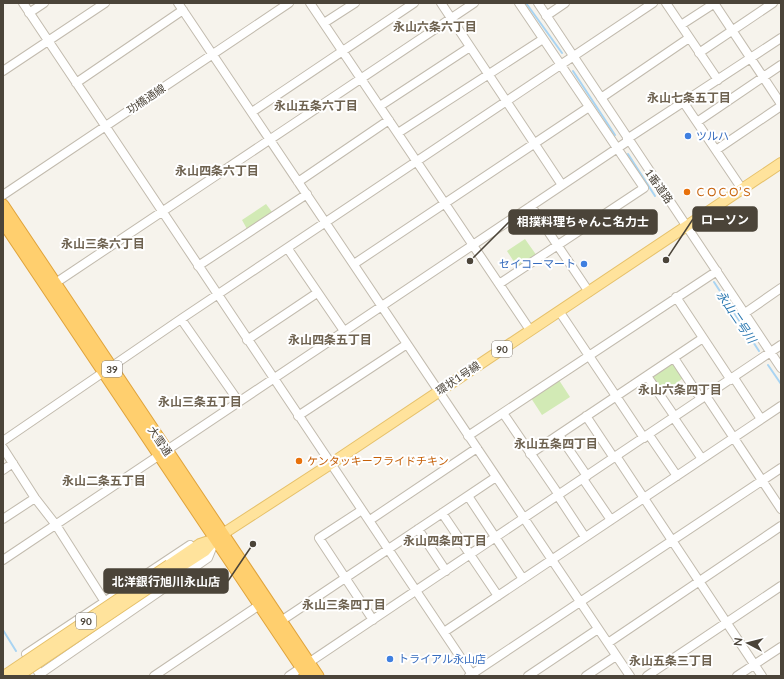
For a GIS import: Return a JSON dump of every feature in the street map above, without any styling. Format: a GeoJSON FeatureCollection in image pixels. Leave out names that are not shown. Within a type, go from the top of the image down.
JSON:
{"type":"FeatureCollection","features":[{"type":"Feature","properties":{"kind":"highway","name":"大雪通"},"geometry":{"type":"LineString","coordinates":[[3,204],[51,286]]}},
{"type":"Feature","properties":{"kind":"highway","name":"大雪通"},"geometry":{"type":"LineString","coordinates":[[3,222],[51,286],[162,453],[278,623],[306,669],[318,676]]}},
{"type":"Feature","properties":{"kind":"main road","name":"環状1号線"},"geometry":{"type":"LineString","coordinates":[[172,568],[205,551],[219,536],[332,464],[781,163]]}},
{"type":"Feature","properties":{"kind":"main road","name":"90"},"geometry":{"type":"LineString","coordinates":[[4,676],[172,568]]}},
{"type":"Feature","properties":{"kind":"main road","name":"90"},"geometry":{"type":"LineString","coordinates":[[18,676],[172,568]]}},
{"type":"Feature","properties":{"kind":"street"},"geometry":{"type":"LineString","coordinates":[[23,3],[298,416],[370,520],[471,675],[671,539],[781,468]]}},
{"type":"Feature","properties":{"kind":"street"},"geometry":{"type":"LineString","coordinates":[[29,13],[44,3]]}},
{"type":"Feature","properties":{"kind":"street"},"geometry":{"type":"LineString","coordinates":[[3,71],[105,3]]}},
{"type":"Feature","properties":{"kind":"street"},"geometry":{"type":"LineString","coordinates":[[178,3],[630,676]]}},
{"type":"Feature","properties":{"kind":"street","name":"功橋通線"},"geometry":{"type":"LineString","coordinates":[[3,195],[289,3]]}},
{"type":"Feature","properties":{"kind":"street"},"geometry":{"type":"LineString","coordinates":[[310,3],[530,330]]}},
{"type":"Feature","properties":{"kind":"street"},"geometry":{"type":"LineString","coordinates":[[324,23],[355,3]]}},
{"type":"Feature","properties":{"kind":"street"},"geometry":{"type":"LineString","coordinates":[[252,112],[414,3]]}},
{"type":"Feature","properties":{"kind":"street"},"geometry":{"type":"LineString","coordinates":[[441,3],[562,185]]}},
{"type":"Feature","properties":{"kind":"street"},"geometry":{"type":"LineString","coordinates":[[51,286],[271,141],[474,3]]}},
{"type":"Feature","properties":{"kind":"street"},"geometry":{"type":"LineString","coordinates":[[499,284],[644,188],[519,3]]}},
{"type":"Feature","properties":{"kind":"street","name":"1番道路"},"geometry":{"type":"LineString","coordinates":[[538,3],[781,368]]}},
{"type":"Feature","properties":{"kind":"street"},"geometry":{"type":"LineString","coordinates":[[546,16],[565,3]]}},
{"type":"Feature","properties":{"kind":"street"},"geometry":{"type":"LineString","coordinates":[[3,441],[181,319],[288,249],[653,3]]}},
{"type":"Feature","properties":{"kind":"street"},"geometry":{"type":"LineString","coordinates":[[666,3],[718,80]]}},
{"type":"Feature","properties":{"kind":"street"},"geometry":{"type":"LineString","coordinates":[[681,25],[714,3],[781,105],[716,150]]}},
{"type":"Feature","properties":{"kind":"street"},"geometry":{"type":"LineString","coordinates":[[699,52],[773,3]]}},
{"type":"Feature","properties":{"kind":"street"},"geometry":{"type":"LineString","coordinates":[[76,82],[183,10]]}},
{"type":"Feature","properties":{"kind":"street"},"geometry":{"type":"LineString","coordinates":[[601,98],[690,38]]}},
{"type":"Feature","properties":{"kind":"street"},"geometry":{"type":"LineString","coordinates":[[3,560],[781,38]]}},
{"type":"Feature","properties":{"kind":"street"},"geometry":{"type":"LineString","coordinates":[[398,134],[543,39]]}},
{"type":"Feature","properties":{"kind":"street"},"geometry":{"type":"LineString","coordinates":[[380,106],[470,47]]}},
{"type":"Feature","properties":{"kind":"street"},"geometry":{"type":"LineString","coordinates":[[696,122],[781,64]]}},
{"type":"Feature","properties":{"kind":"street"},"geometry":{"type":"LineString","coordinates":[[684,103],[742,189]]}},
{"type":"Feature","properties":{"kind":"street"},"geometry":{"type":"LineString","coordinates":[[354,264],[589,107]]}},
{"type":"Feature","properties":{"kind":"street"},"geometry":{"type":"LineString","coordinates":[[298,182],[389,120]]}},
{"type":"Feature","properties":{"kind":"street"},"geometry":{"type":"LineString","coordinates":[[198,266],[307,194]]}},
{"type":"Feature","properties":{"kind":"street"},"geometry":{"type":"LineString","coordinates":[[531,206],[589,292]]}},
{"type":"Feature","properties":{"kind":"street"},"geometry":{"type":"LineString","coordinates":[[288,249],[344,331]]}},
{"type":"Feature","properties":{"kind":"street"},"geometry":{"type":"LineString","coordinates":[[468,436],[717,271]]}},
{"type":"Feature","properties":{"kind":"street"},"geometry":{"type":"LineString","coordinates":[[745,313],[781,288]]}},
{"type":"Feature","properties":{"kind":"street"},"geometry":{"type":"LineString","coordinates":[[247,340],[317,293]]}},
{"type":"Feature","properties":{"kind":"street"},"geometry":{"type":"LineString","coordinates":[[676,297],[703,338],[761,419]]}},
{"type":"Feature","properties":{"kind":"street"},"geometry":{"type":"LineString","coordinates":[[559,311],[616,396],[677,476]]}},
{"type":"Feature","properties":{"kind":"street"},"geometry":{"type":"LineString","coordinates":[[181,319],[239,402]]}},
{"type":"Feature","properties":{"kind":"street"},"geometry":{"type":"LineString","coordinates":[[530,454],[703,338]]}},
{"type":"Feature","properties":{"kind":"street"},"geometry":{"type":"LineString","coordinates":[[298,416],[407,344]]}},
{"type":"Feature","properties":{"kind":"street"},"geometry":{"type":"LineString","coordinates":[[289,676],[306,669],[416,590],[781,345]]}},
{"type":"Feature","properties":{"kind":"street"},"geometry":{"type":"LineString","coordinates":[[674,358],[734,438],[781,509]]}},
{"type":"Feature","properties":{"kind":"street"},"geometry":{"type":"LineString","coordinates":[[647,376],[702,459]]}},
{"type":"Feature","properties":{"kind":"street"},"geometry":{"type":"LineString","coordinates":[[444,632],[781,406]]}},
{"type":"Feature","properties":{"kind":"street"},"geometry":{"type":"LineString","coordinates":[[503,413],[586,537]]}},
{"type":"Feature","properties":{"kind":"street"},"geometry":{"type":"LineString","coordinates":[[586,416],[644,499],[762,676]]}},
{"type":"Feature","properties":{"kind":"street"},"geometry":{"type":"LineString","coordinates":[[558,434],[611,520]]}},
{"type":"Feature","properties":{"kind":"street"},"geometry":{"type":"LineString","coordinates":[[3,448],[35,498],[56,525],[104,602]]}},
{"type":"Feature","properties":{"kind":"street"},"geometry":{"type":"LineString","coordinates":[[370,520],[477,448]]}},
{"type":"Feature","properties":{"kind":"street"},"geometry":{"type":"LineString","coordinates":[[3,470],[13,463]]}},
{"type":"Feature","properties":{"kind":"street"},"geometry":{"type":"LineString","coordinates":[[278,623],[496,477]]}},
{"type":"Feature","properties":{"kind":"street"},"geometry":{"type":"LineString","coordinates":[[468,496],[523,579]]}},
{"type":"Feature","properties":{"kind":"street"},"geometry":{"type":"LineString","coordinates":[[3,519],[35,498]]}},
{"type":"Feature","properties":{"kind":"street"},"geometry":{"type":"LineString","coordinates":[[362,510],[319,538],[373,620]]}},
{"type":"Feature","properties":{"kind":"street"},"geometry":{"type":"LineString","coordinates":[[442,513],[498,596]]}},
{"type":"Feature","properties":{"kind":"street"},"geometry":{"type":"LineString","coordinates":[[608,643],[781,526]]}},
{"type":"Feature","properties":{"kind":"street"},"geometry":{"type":"LineString","coordinates":[[418,530],[446,571]]}},
{"type":"Feature","properties":{"kind":"street"},"geometry":{"type":"LineString","coordinates":[[219,536],[208,558],[40,675],[26,654],[195,541],[219,536]]}},
{"type":"Feature","properties":{"kind":"street"},"geometry":{"type":"LineString","coordinates":[[647,676],[781,586]]}},
{"type":"Feature","properties":{"kind":"street"},"geometry":{"type":"LineString","coordinates":[[156,675],[264,602]]}},
{"type":"Feature","properties":{"kind":"street"},"geometry":{"type":"LineString","coordinates":[[528,676],[598,629]]}},
{"type":"Feature","properties":{"kind":"street"},"geometry":{"type":"LineString","coordinates":[[737,676],[781,647]]}},
{"type":"Feature","properties":{"kind":"street"},"geometry":{"type":"LineString","coordinates":[[586,676],[616,656]]}},
{"type":"Feature","properties":{"kind":"green space"},"geometry":{"type":"Polygon","coordinates":[[[266,204],[272,212],[247,229],[242,220],[266,204]]]}},
{"type":"Feature","properties":{"kind":"green space"},"geometry":{"type":"Polygon","coordinates":[[[525,239],[537,256],[518,268],[507,251],[525,239]]]}},
{"type":"Feature","properties":{"kind":"green space"},"geometry":{"type":"Polygon","coordinates":[[[674,358],[686,376],[660,395],[647,376],[674,358]]]}},
{"type":"Feature","properties":{"kind":"green space"},"geometry":{"type":"Polygon","coordinates":[[[557,377],[570,397],[542,415],[529,395],[557,377]]]}},
{"type":"Feature","properties":{"kind":"waterway","name":"永山二号川"},"geometry":{"type":"LineString","coordinates":[[526,3],[562,53]]}},
{"type":"Feature","properties":{"kind":"waterway","name":"永山二号川"},"geometry":{"type":"LineString","coordinates":[[573,71],[615,135]]}},
{"type":"Feature","properties":{"kind":"waterway","name":"永山二号川"},"geometry":{"type":"LineString","coordinates":[[628,154],[655,196]]}},
{"type":"Feature","properties":{"kind":"waterway","name":"永山二号川"},"geometry":{"type":"LineString","coordinates":[[714,282],[759,351]]}},
{"type":"Feature","properties":{"kind":"waterway","name":"永山二号川"},"geometry":{"type":"LineString","coordinates":[[768,365],[781,384]]}},
{"type":"Feature","properties":{"kind":"waterway"},"geometry":{"type":"LineString","coordinates":[[3,630],[16,651]]}},
{"type":"Feature","properties":{"kind":"place","name":"ツルハ"},"geometry":{"type":"Point","coordinates":[688,136]}},
{"type":"Feature","properties":{"kind":"place","name":"ＣＯＣＯ’Ｓ"},"geometry":{"type":"Point","coordinates":[687,192]}},
{"type":"Feature","properties":{"kind":"place","name":"ローソン"},"geometry":{"type":"Point","coordinates":[666,260]}},
{"type":"Feature","properties":{"kind":"place","name":"相撲料理ちゃんこ名力士"},"geometry":{"type":"Point","coordinates":[470,261]}},
{"type":"Feature","properties":{"kind":"place","name":"セイコーマート"},"geometry":{"type":"Point","coordinates":[584,264]}},
{"type":"Feature","properties":{"kind":"place","name":"ケンタッキーフライドチキン"},"geometry":{"type":"Point","coordinates":[299,461]}},
{"type":"Feature","properties":{"kind":"place","name":"北洋銀行旭川永山店"},"geometry":{"type":"Point","coordinates":[253,544]}},
{"type":"Feature","properties":{"kind":"place","name":"トライアル永山店"},"geometry":{"type":"Point","coordinates":[390,659]}},
{"type":"Feature","properties":{"kind":"district","name":"永山六条六丁目"},"geometry":{"type":"Point","coordinates":[435,27]}},
{"type":"Feature","properties":{"kind":"district","name":"永山七条五丁目"},"geometry":{"type":"Point","coordinates":[689,98]}},
{"type":"Feature","properties":{"kind":"district","name":"永山五条六丁目"},"geometry":{"type":"Point","coordinates":[316,106]}},
{"type":"Feature","properties":{"kind":"district","name":"永山四条六丁目"},"geometry":{"type":"Point","coordinates":[217,171]}},
{"type":"Feature","properties":{"kind":"district","name":"永山三条六丁目"},"geometry":{"type":"Point","coordinates":[103,244]}},
{"type":"Feature","properties":{"kind":"district","name":"永山四条五丁目"},"geometry":{"type":"Point","coordinates":[330,340]}},
{"type":"Feature","properties":{"kind":"district","name":"永山六条四丁目"},"geometry":{"type":"Point","coordinates":[680,390]}},
{"type":"Feature","properties":{"kind":"district","name":"永山三条五丁目"},"geometry":{"type":"Point","coordinates":[200,402]}},
{"type":"Feature","properties":{"kind":"district","name":"永山五条四丁目"},"geometry":{"type":"Point","coordinates":[556,444]}},
{"type":"Feature","properties":{"kind":"district","name":"永山二条五丁目"},"geometry":{"type":"Point","coordinates":[104,481]}},
{"type":"Feature","properties":{"kind":"district","name":"永山四条四丁目"},"geometry":{"type":"Point","coordinates":[445,541]}},
{"type":"Feature","properties":{"kind":"district","name":"永山三条四丁目"},"geometry":{"type":"Point","coordinates":[344,605]}},
{"type":"Feature","properties":{"kind":"district","name":"永山五条三丁目"},"geometry":{"type":"Point","coordinates":[671,661]}}]}
